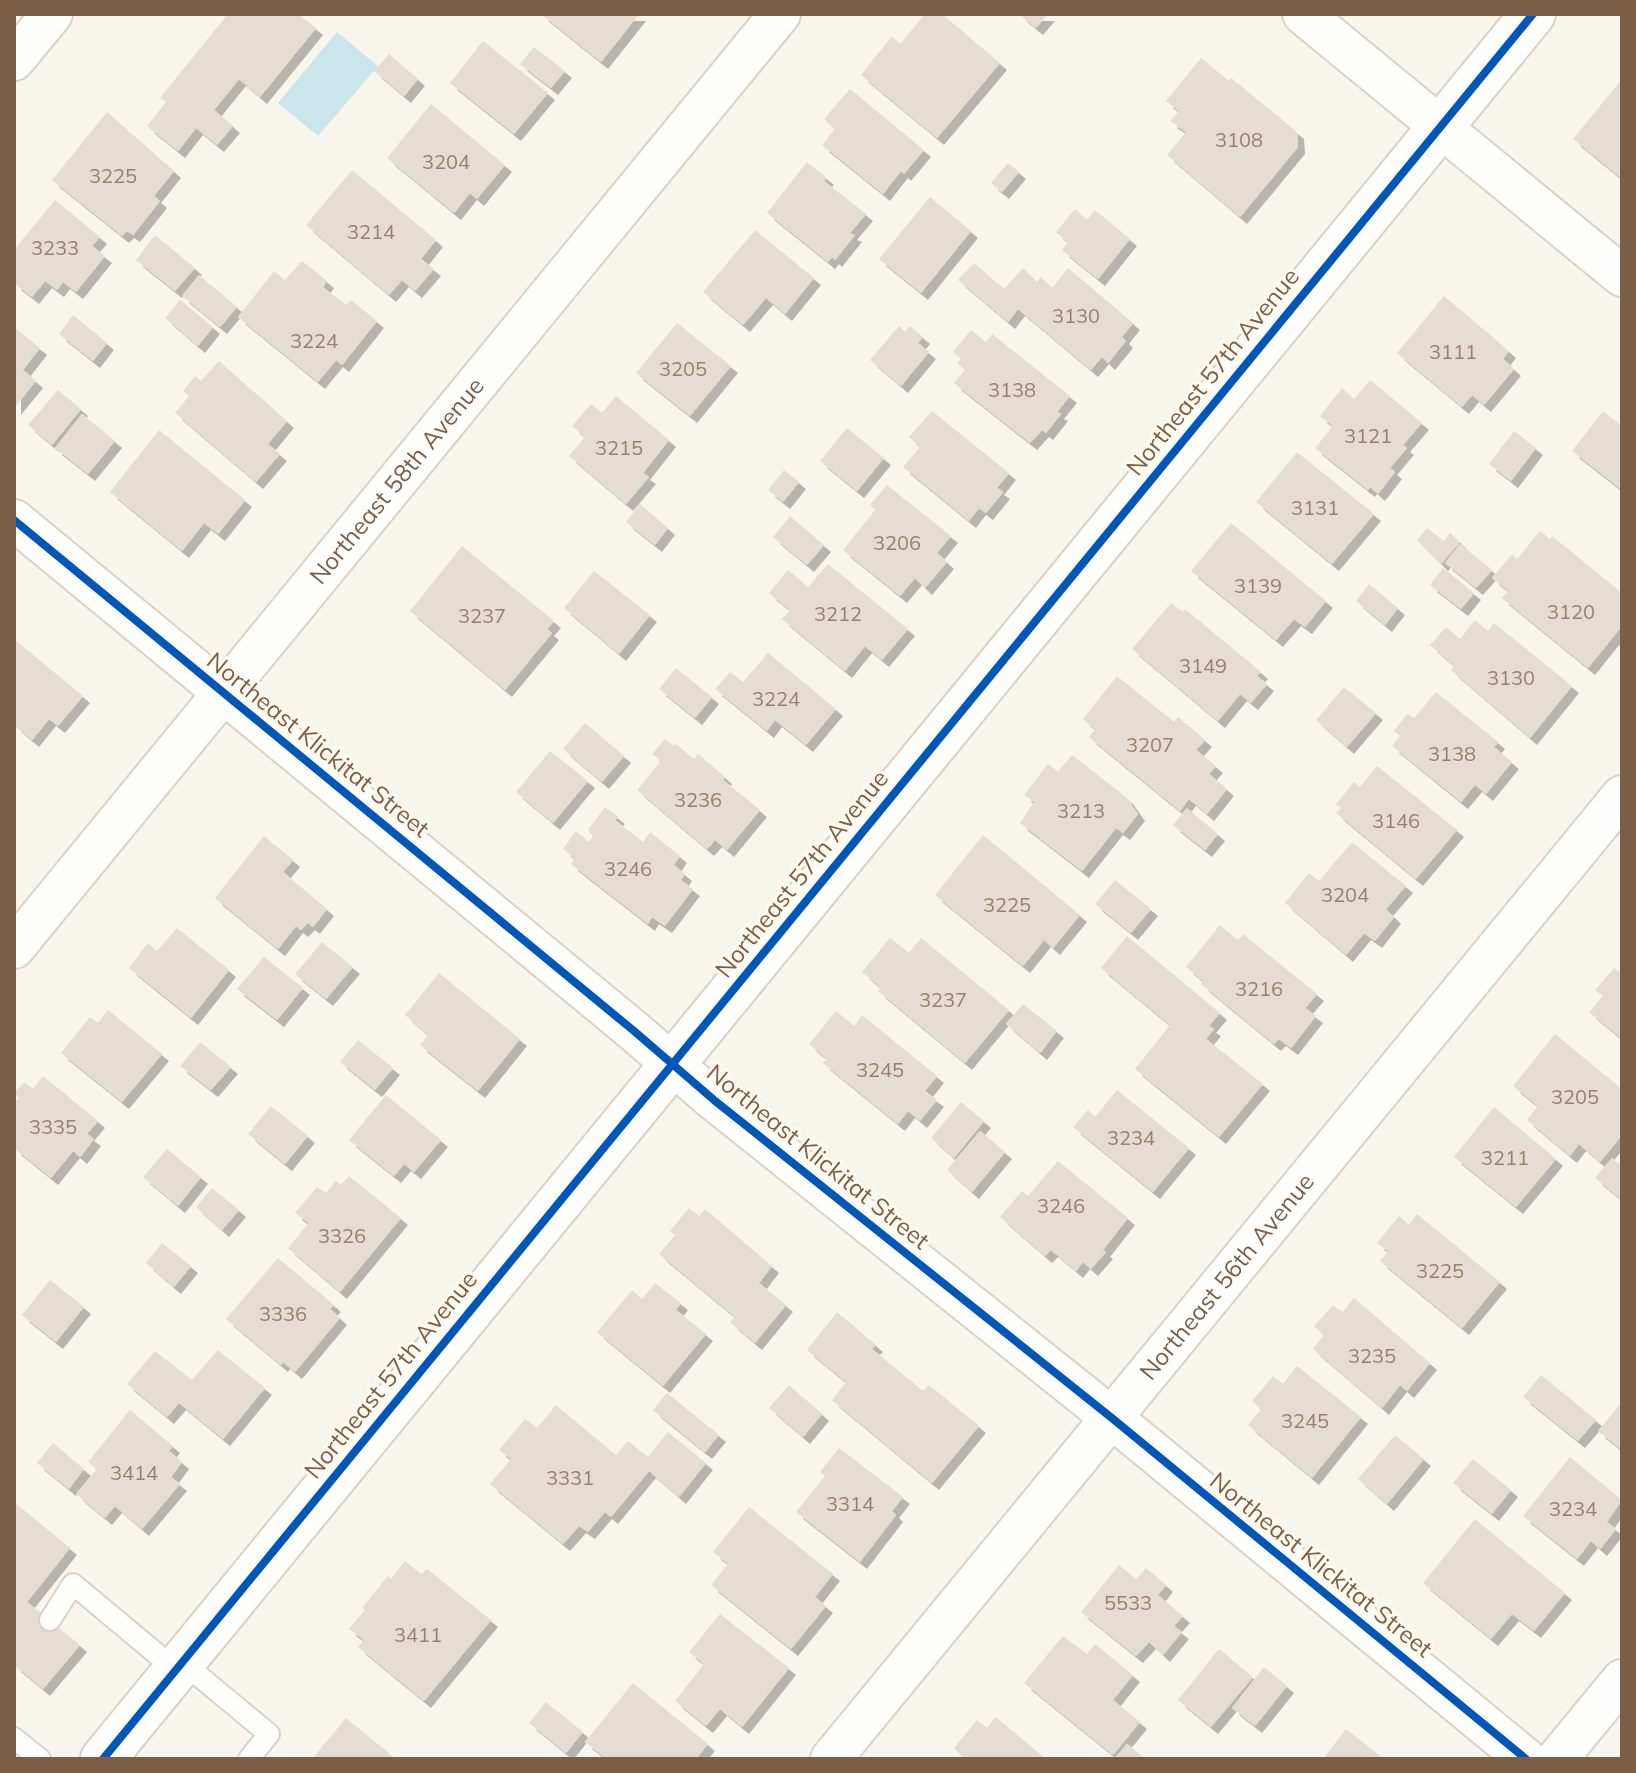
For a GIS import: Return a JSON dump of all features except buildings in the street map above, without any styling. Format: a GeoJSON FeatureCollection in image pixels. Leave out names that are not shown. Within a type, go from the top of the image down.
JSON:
{"type":"FeatureCollection","features":[{"type":"Feature","properties":{"kind":"main road","name":"Northeast 57th Avenue"},"geometry":{"type":"LineString","coordinates":[[103,1759],[1533,14]]}},
{"type":"Feature","properties":{"kind":"street"},"geometry":{"type":"LineString","coordinates":[[14,60],[52,14]]}},
{"type":"Feature","properties":{"kind":"street","name":"Northeast 58th Avenue"},"geometry":{"type":"LineString","coordinates":[[14,948],[780,14]]}},
{"type":"Feature","properties":{"kind":"street"},"geometry":{"type":"LineString","coordinates":[[1303,14],[1622,276]]}},
{"type":"Feature","properties":{"kind":"street","name":"Northeast Klickitat Street"},"geometry":{"type":"LineString","coordinates":[[14,520],[673,1065],[1112,1418],[1526,1759]]}},
{"type":"Feature","properties":{"kind":"street","name":"Northeast 56th Avenue"},"geometry":{"type":"LineString","coordinates":[[831,1759],[1622,796]]}},
{"type":"Feature","properties":{"kind":"street"},"geometry":{"type":"LineString","coordinates":[[1557,1759],[1622,1680]]}},
{"type":"Feature","properties":{"kind":"lane"},"geometry":{"type":"LineString","coordinates":[[50,1620],[73,1584],[269,1734],[249,1759]]}},
{"type":"Feature","properties":{"kind":"lane"},"geometry":{"type":"LineString","coordinates":[[14,1738],[40,1759]]}},
{"type":"Feature","properties":{"kind":"water"},"geometry":{"type":"Polygon","coordinates":[[[337,32],[378,66],[318,136],[278,103],[337,32]]]}},
{"type":"Feature","properties":{"kind":"cycle path"},"geometry":{"type":"LineString","coordinates":[[103,1759],[1533,14]]}},
{"type":"Feature","properties":{"kind":"cycle path"},"geometry":{"type":"LineString","coordinates":[[14,520],[714,1100],[1112,1418],[1526,1759]]}}]}
